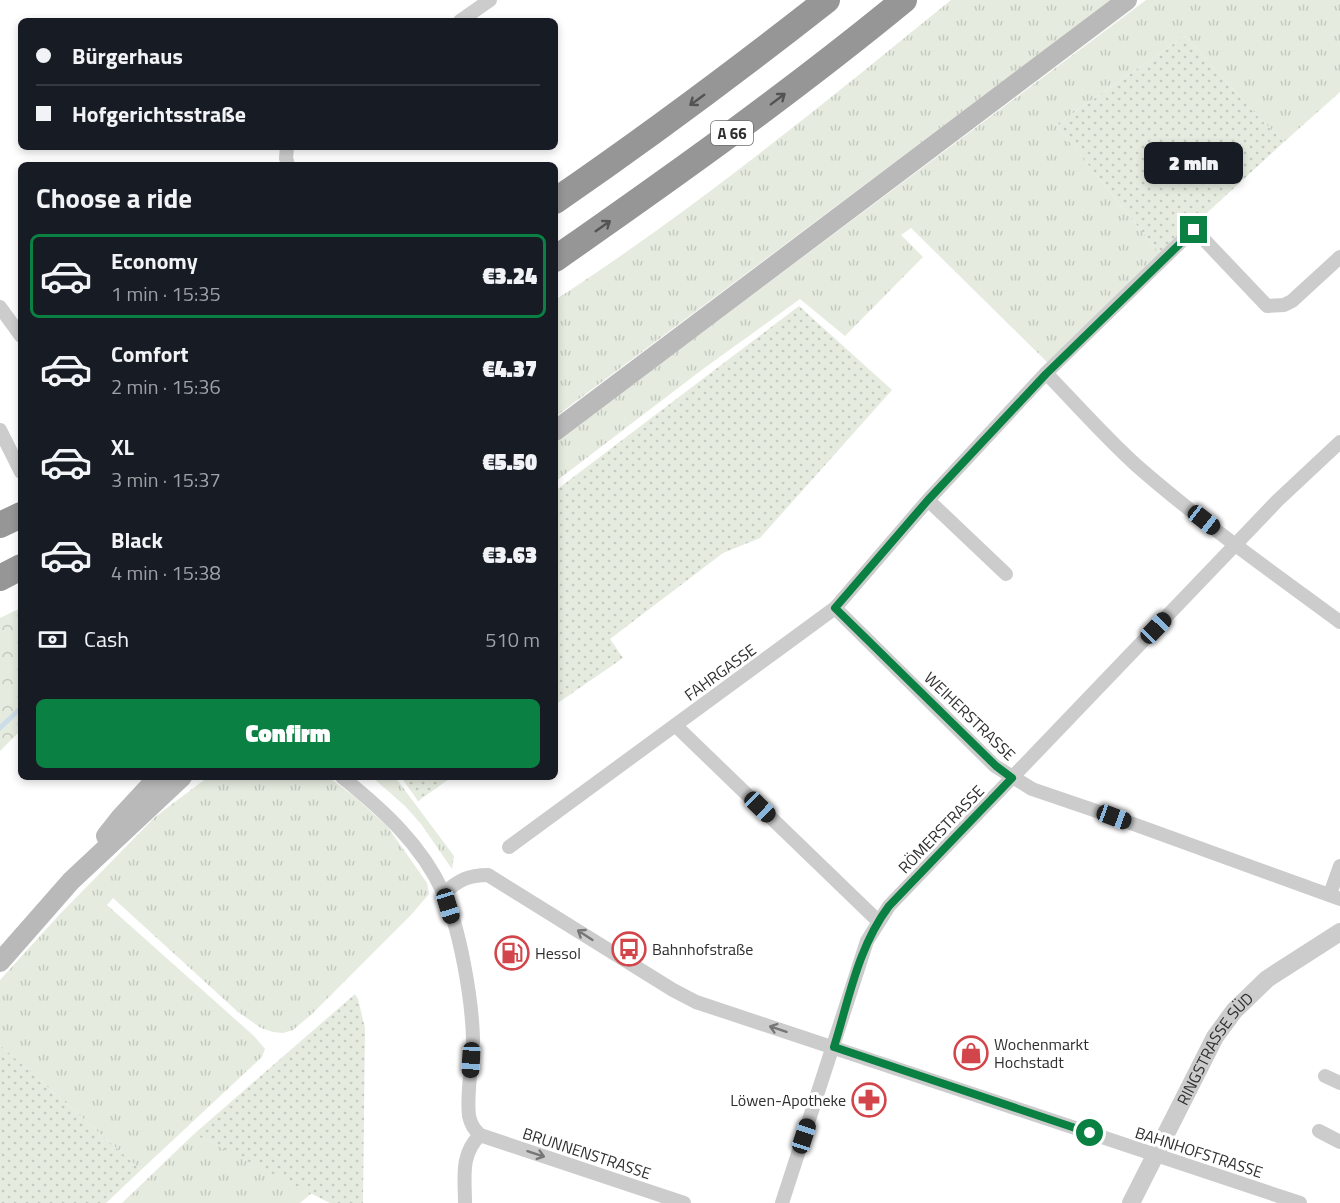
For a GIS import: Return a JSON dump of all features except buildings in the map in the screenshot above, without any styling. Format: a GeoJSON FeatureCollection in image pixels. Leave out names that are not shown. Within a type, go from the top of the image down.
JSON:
{"type":"FeatureCollection","features":[{"type":"Feature","properties":{"kind":"highway"},"geometry":{"type":"LineString","coordinates":[[558,199],[620,157],[827,0]]}},
{"type":"Feature","properties":{"kind":"highway","name":"A 66"},"geometry":{"type":"LineString","coordinates":[[558,258],[741,126],[904,0]]}},
{"type":"Feature","properties":{"kind":"highway"},"geometry":{"type":"LineString","coordinates":[[0,525],[18,516]]}},
{"type":"Feature","properties":{"kind":"highway"},"geometry":{"type":"LineString","coordinates":[[0,578],[18,569]]}},
{"type":"Feature","properties":{"kind":"main road"},"geometry":{"type":"LineString","coordinates":[[558,429],[1127,0]]}},
{"type":"Feature","properties":{"kind":"main road"},"geometry":{"type":"LineString","coordinates":[[0,962],[71,881],[121,817],[173,780]]}},
{"type":"Feature","properties":{"kind":"street"},"geometry":{"type":"LineString","coordinates":[[464,18],[490,0]]}},
{"type":"Feature","properties":{"kind":"street","name":"FAHRGASSE"},"geometry":{"type":"LineString","coordinates":[[509,847],[835,608],[928,500],[1046,374],[1194,230],[1267,306],[1284,305],[1292,301],[1340,257]]}},
{"type":"Feature","properties":{"kind":"street"},"geometry":{"type":"LineString","coordinates":[[0,307],[18,332]]}},
{"type":"Feature","properties":{"kind":"street"},"geometry":{"type":"LineString","coordinates":[[1046,374],[1134,463],[1235,545],[1340,622]]}},
{"type":"Feature","properties":{"kind":"street"},"geometry":{"type":"LineString","coordinates":[[0,430],[18,466]]}},
{"type":"Feature","properties":{"kind":"street","name":"RÖMERSTRASSE"},"geometry":{"type":"LineString","coordinates":[[782,1203],[867,941],[878,921],[889,906],[1277,501],[1340,442]]}},
{"type":"Feature","properties":{"kind":"street"},"geometry":{"type":"LineString","coordinates":[[928,500],[1006,574]]}},
{"type":"Feature","properties":{"kind":"street","name":"WEIHERSTRASSE"},"geometry":{"type":"LineString","coordinates":[[835,608],[996,766],[1012,778],[1032,789],[1335,897]]}},
{"type":"Feature","properties":{"kind":"street"},"geometry":{"type":"LineString","coordinates":[[675,725],[878,921]]}},
{"type":"Feature","properties":{"kind":"street"},"geometry":{"type":"LineString","coordinates":[[345,780],[394,822],[421,854],[444,893],[456,930],[468,990],[472,1039],[469,1109],[471,1125],[480,1135],[470,1146],[465,1158],[465,1203]]}},
{"type":"Feature","properties":{"kind":"street"},"geometry":{"type":"LineString","coordinates":[[1335,897],[1340,866]]}},
{"type":"Feature","properties":{"kind":"street","name":"BAHNHOFSTRASSE"},"geometry":{"type":"LineString","coordinates":[[444,893],[466,877],[488,875],[686,998],[1293,1202]]}},
{"type":"Feature","properties":{"kind":"street","name":"RINGSTRASSE SÜD"},"geometry":{"type":"LineString","coordinates":[[1131,1203],[1215,1037],[1234,1011],[1267,979],[1340,932]]}},
{"type":"Feature","properties":{"kind":"street"},"geometry":{"type":"LineString","coordinates":[[1325,1076],[1340,1083]]}},
{"type":"Feature","properties":{"kind":"street"},"geometry":{"type":"LineString","coordinates":[[1319,1131],[1340,1142]]}},
{"type":"Feature","properties":{"kind":"street","name":"BRUNNENSTRASSE"},"geometry":{"type":"LineString","coordinates":[[480,1135],[684,1203]]}},
{"type":"Feature","properties":{"kind":"green space"},"geometry":{"type":"Polygon","coordinates":[[[951,0],[1111,0],[558,415],[558,298],[657,230],[806,117],[951,0]]]}},
{"type":"Feature","properties":{"kind":"green space"},"geometry":{"type":"Polygon","coordinates":[[[1146,0],[1340,0],[1340,92],[1284,142],[1185,36],[1056,125],[1161,255],[1048,363],[911,228],[901,235],[923,257],[845,336],[800,299],[703,369],[558,480],[558,441],[1146,0]]]}},
{"type":"Feature","properties":{"kind":"green space"},"geometry":{"type":"Polygon","coordinates":[[[1185,36],[1284,142],[1161,255],[1056,125],[1185,36]]]}},
{"type":"Feature","properties":{"kind":"green space"},"geometry":{"type":"Polygon","coordinates":[[[799,306],[892,390],[760,538],[723,553],[610,639],[623,658],[558,703],[558,489],[799,306]]]}},
{"type":"Feature","properties":{"kind":"green space"},"geometry":{"type":"Polygon","coordinates":[[[18,609],[18,733],[0,751],[0,618],[18,609]]]}},
{"type":"Feature","properties":{"kind":"green space"},"geometry":{"type":"Polygon","coordinates":[[[204,780],[332,780],[387,826],[427,883],[429,894],[313,1013],[293,1030],[283,1033],[261,1028],[238,1012],[113,898],[107,905],[254,1036],[265,1049],[262,1057],[141,1170],[0,1045],[0,980],[60,914],[155,817],[204,780]]]}},
{"type":"Feature","properties":{"kind":"green space"},"geometry":{"type":"Polygon","coordinates":[[[375,780],[397,780],[454,856],[452,869],[421,824],[405,806],[375,780]]]}},
{"type":"Feature","properties":{"kind":"green space"},"geometry":{"type":"Polygon","coordinates":[[[403,780],[448,780],[418,801],[403,780]]]}},
{"type":"Feature","properties":{"kind":"green space"},"geometry":{"type":"Polygon","coordinates":[[[355,994],[365,1028],[363,1203],[330,1203],[194,1134],[355,994]]]}},
{"type":"Feature","properties":{"kind":"green space"},"geometry":{"type":"Polygon","coordinates":[[[0,1045],[141,1170],[106,1203],[0,1203],[0,1045]]]}},
{"type":"Feature","properties":{"kind":"green space"},"geometry":{"type":"Polygon","coordinates":[[[194,1134],[312,1193],[300,1203],[122,1203],[194,1134]]]}},
{"type":"Feature","properties":{"kind":"waterway"},"geometry":{"type":"LineString","coordinates":[[0,728],[18,711]]}},
{"type":"Feature","properties":{"kind":"place","name":"Bahnhofstraße"},"geometry":{"type":"Point","coordinates":[629,949]}},
{"type":"Feature","properties":{"kind":"place","name":"Hessol"},"geometry":{"type":"Point","coordinates":[512,953]}},
{"type":"Feature","properties":{"kind":"place","name":"Wochenmarkt Hochstadt"},"geometry":{"type":"Point","coordinates":[971,1053]}},
{"type":"Feature","properties":{"kind":"place","name":"Löwen-Apotheke"},"geometry":{"type":"Point","coordinates":[869,1100]}},
{"type":"Feature","properties":{"kind":"route"},"geometry":{"type":"LineString","coordinates":[[1090,1133],[834,1047],[867,941],[878,921],[889,906],[1012,778],[996,766],[835,608],[928,500],[1046,374],[1194,230]]}}]}
